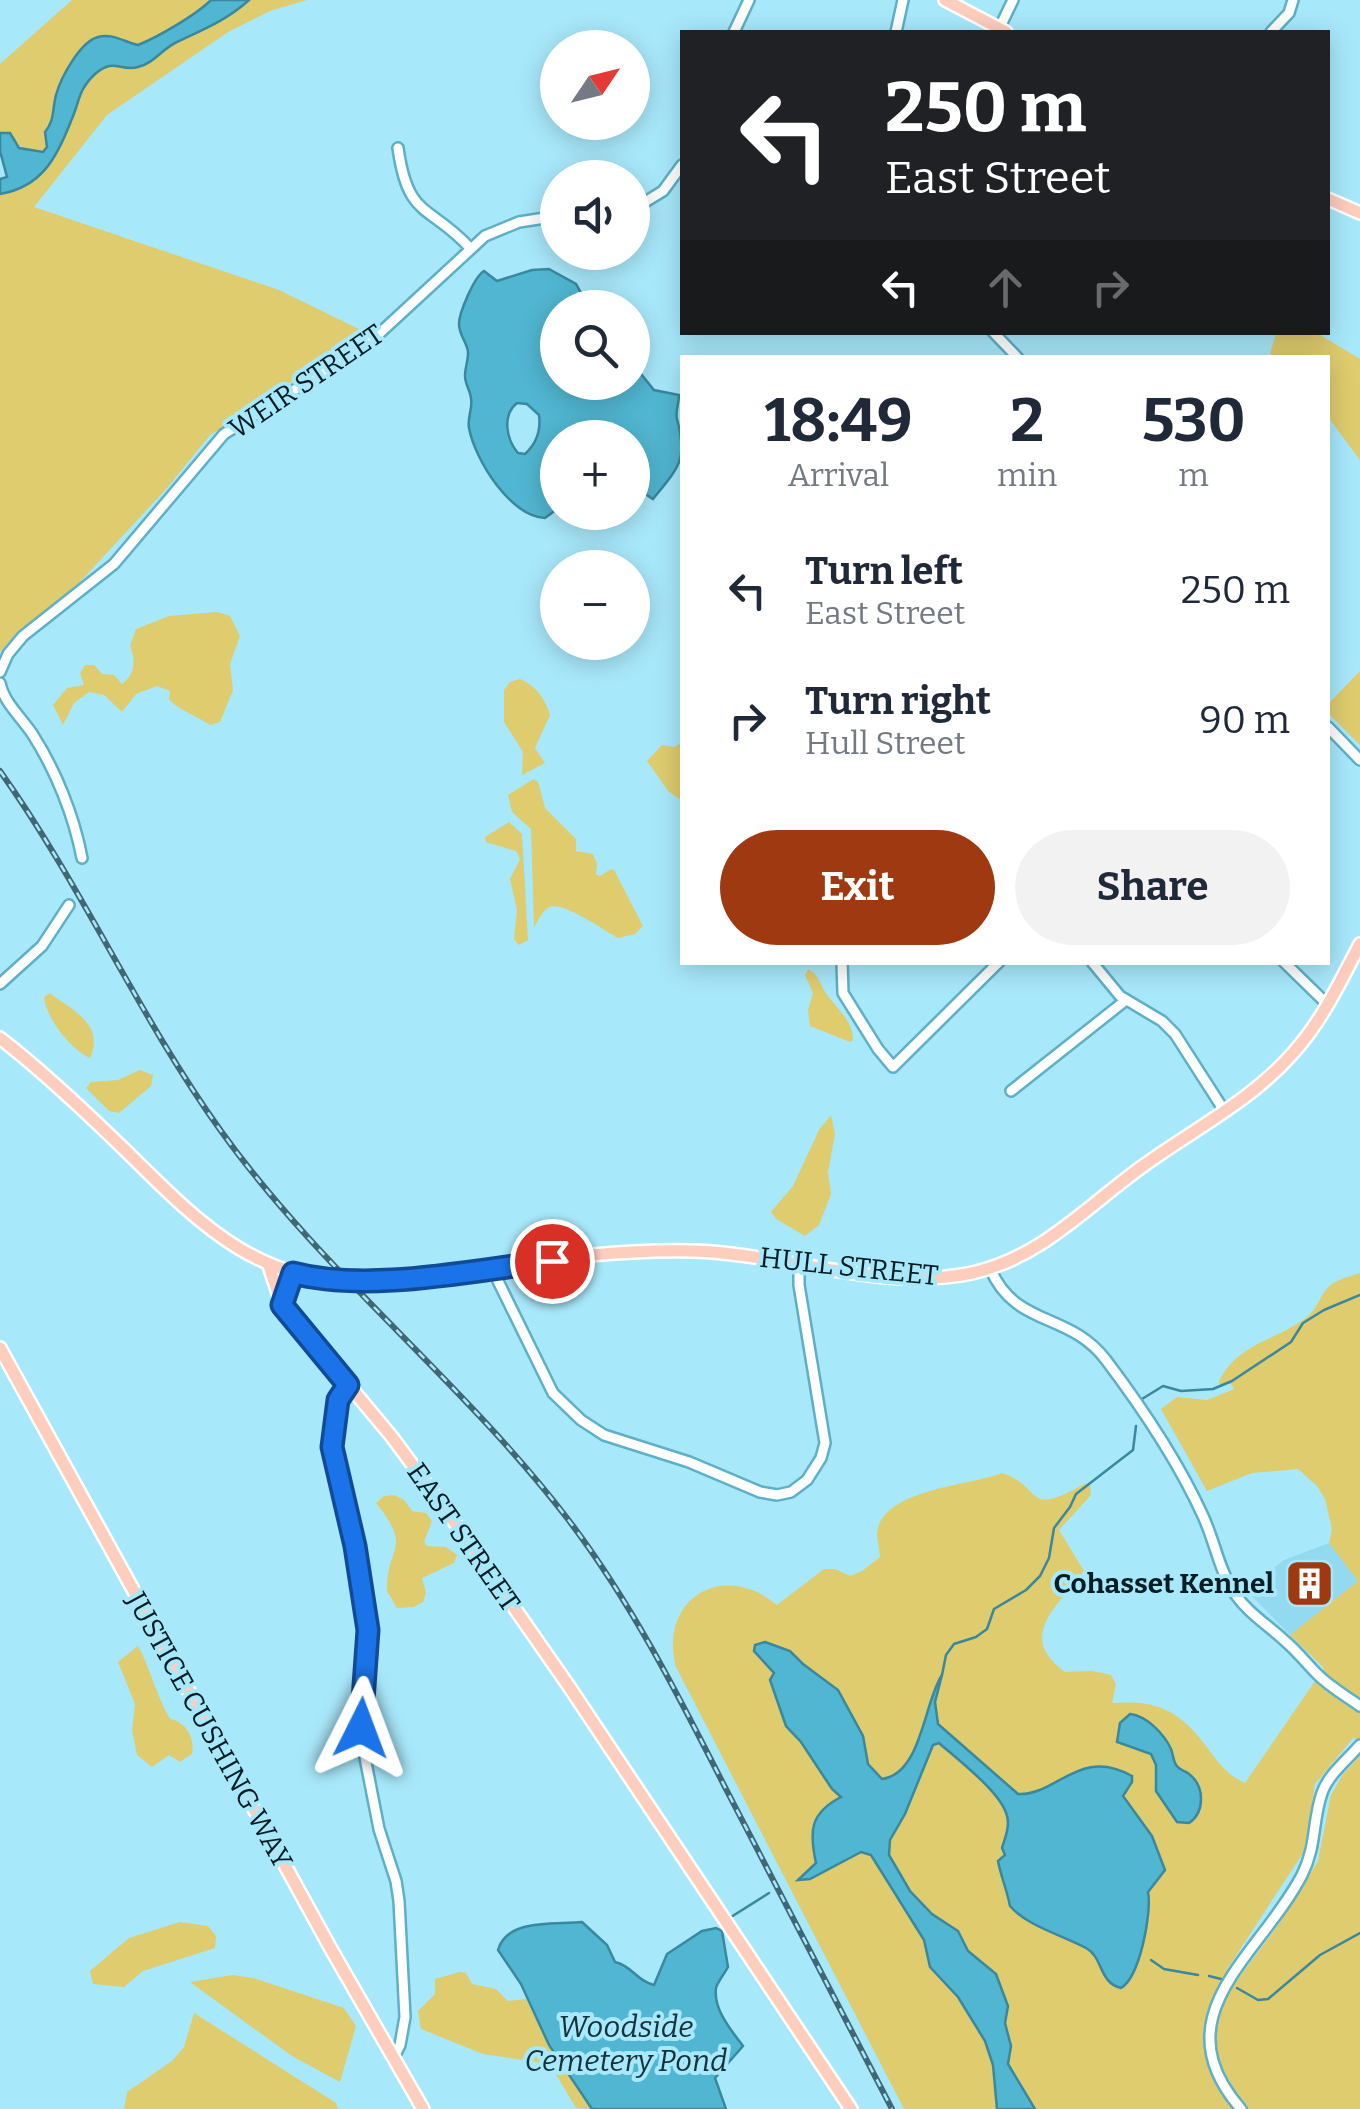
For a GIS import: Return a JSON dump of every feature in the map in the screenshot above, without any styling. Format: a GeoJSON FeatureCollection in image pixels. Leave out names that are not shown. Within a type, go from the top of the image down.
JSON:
{"type":"FeatureCollection","features":[{"type":"Feature","properties":{"kind":"main road"},"geometry":{"type":"LineString","coordinates":[[944,0],[1002,30]]}},
{"type":"Feature","properties":{"kind":"main road"},"geometry":{"type":"LineString","coordinates":[[1330,200],[1360,214]]}},
{"type":"Feature","properties":{"kind":"main road","name":"HULL STREET"},"geometry":{"type":"LineString","coordinates":[[269,1266],[332,1280],[371,1282],[667,1251],[716,1252],[914,1278],[957,1276],[990,1268],[1048,1240],[1140,1168],[1224,1112],[1285,1062],[1328,1005],[1360,944]]}},
{"type":"Feature","properties":{"kind":"main road"},"geometry":{"type":"LineString","coordinates":[[0,1038],[72,1100],[202,1225],[269,1266]]}},
{"type":"Feature","properties":{"kind":"main road","name":"EAST STREET"},"geometry":{"type":"LineString","coordinates":[[269,1266],[282,1305],[411,1461],[558,1671],[851,2109]]}},
{"type":"Feature","properties":{"kind":"main road"},"geometry":{"type":"LineString","coordinates":[[282,1305],[293,1273]]}},
{"type":"Feature","properties":{"kind":"main road","name":"JUSTICE CUSHING WAY"},"geometry":{"type":"LineString","coordinates":[[0,1348],[423,2109]]}},
{"type":"Feature","properties":{"kind":"street"},"geometry":{"type":"LineString","coordinates":[[735,30],[749,0]]}},
{"type":"Feature","properties":{"kind":"street"},"geometry":{"type":"LineString","coordinates":[[896,30],[903,0]]}},
{"type":"Feature","properties":{"kind":"street"},"geometry":{"type":"LineString","coordinates":[[1002,30],[1013,0]]}},
{"type":"Feature","properties":{"kind":"street"},"geometry":{"type":"LineString","coordinates":[[1273,30],[1289,12],[1292,0]]}},
{"type":"Feature","properties":{"kind":"street"},"geometry":{"type":"LineString","coordinates":[[398,148],[405,184],[415,202],[470,248]]}},
{"type":"Feature","properties":{"kind":"street"},"geometry":{"type":"LineString","coordinates":[[650,199],[663,191],[680,168]]}},
{"type":"Feature","properties":{"kind":"street","name":"WEIR STREET"},"geometry":{"type":"LineString","coordinates":[[0,672],[8,654],[24,636],[97,582],[114,564],[224,434],[368,344],[492,232],[540,219]]}},
{"type":"Feature","properties":{"kind":"street"},"geometry":{"type":"LineString","coordinates":[[997,335],[1015,355]]}},
{"type":"Feature","properties":{"kind":"street"},"geometry":{"type":"LineString","coordinates":[[0,683],[5,697],[45,757],[72,815],[82,858]]}},
{"type":"Feature","properties":{"kind":"street"},"geometry":{"type":"LineString","coordinates":[[1330,729],[1360,760]]}},
{"type":"Feature","properties":{"kind":"street"},"geometry":{"type":"LineString","coordinates":[[0,984],[42,946],[69,904]]}},
{"type":"Feature","properties":{"kind":"street"},"geometry":{"type":"LineString","coordinates":[[842,965],[843,993],[893,1067],[997,965]]}},
{"type":"Feature","properties":{"kind":"street"},"geometry":{"type":"LineString","coordinates":[[1095,965],[1126,1000],[1175,1034],[1224,1112]]}},
{"type":"Feature","properties":{"kind":"street"},"geometry":{"type":"LineString","coordinates":[[1287,965],[1328,1005]]}},
{"type":"Feature","properties":{"kind":"street"},"geometry":{"type":"LineString","coordinates":[[1011,1091],[1126,1000]]}},
{"type":"Feature","properties":{"kind":"street"},"geometry":{"type":"LineString","coordinates":[[496,1268],[498,1281],[545,1380],[560,1402],[581,1420],[615,1440],[675,1456],[750,1488],[777,1495],[791,1492],[806,1480],[821,1458],[825,1443],[799,1285],[799,1262]]}},
{"type":"Feature","properties":{"kind":"street"},"geometry":{"type":"LineString","coordinates":[[990,1268],[1010,1300],[1084,1335],[1098,1350],[1150,1421],[1202,1514],[1222,1569],[1242,1604],[1324,1681],[1360,1706]]}},
{"type":"Feature","properties":{"kind":"street"},"geometry":{"type":"LineString","coordinates":[[348,1385],[338,1400],[332,1447],[355,1546],[368,1630],[361,1738],[379,1829],[399,1902],[405,2017],[393,2059]]}},
{"type":"Feature","properties":{"kind":"street"},"geometry":{"type":"LineString","coordinates":[[1240,2109],[1212,2062],[1208,2039],[1211,2015],[1226,1986],[1300,1879],[1314,1845],[1323,1790],[1360,1746]]}},
{"type":"Feature","properties":{"kind":"shaded area"},"geometry":{"type":"Polygon","coordinates":[[[72,0],[211,0],[186,19],[137,45],[118,37],[79,58],[60,83],[45,132],[47,147],[34,152],[22,147],[10,134],[0,133],[0,64],[72,0]]]}},
{"type":"Feature","properties":{"kind":"shaded area"},"geometry":{"type":"Polygon","coordinates":[[[249,0],[307,0],[270,11],[228,32],[107,115],[34,207],[279,290],[367,333],[210,435],[167,488],[65,598],[19,630],[0,652],[0,194],[27,185],[46,168],[65,135],[81,92],[101,70],[149,61],[173,44],[224,19],[249,0]]]}},
{"type":"Feature","properties":{"kind":"shaded area"},"geometry":{"type":"Polygon","coordinates":[[[1275,335],[1320,335],[1360,359],[1360,460],[1330,420],[1330,355],[1270,354],[1275,335]]]}},
{"type":"Feature","properties":{"kind":"shaded area"},"geometry":{"type":"Polygon","coordinates":[[[217,612],[230,616],[240,636],[230,664],[233,690],[220,722],[210,725],[182,709],[169,699],[170,691],[157,686],[136,694],[122,712],[104,695],[89,692],[74,703],[63,725],[53,705],[67,688],[84,685],[80,673],[85,665],[114,675],[122,684],[133,667],[130,646],[136,629],[169,616],[217,612]]]}},
{"type":"Feature","properties":{"kind":"shaded area"},"geometry":{"type":"Polygon","coordinates":[[[1360,671],[1360,745],[1330,715],[1330,702],[1360,671]]]}},
{"type":"Feature","properties":{"kind":"shaded area"},"geometry":{"type":"Polygon","coordinates":[[[520,679],[539,693],[550,715],[535,748],[545,763],[522,775],[523,752],[504,722],[504,690],[510,682],[520,679]]]}},
{"type":"Feature","properties":{"kind":"shaded area"},"geometry":{"type":"Polygon","coordinates":[[[680,743],[680,800],[669,792],[647,761],[662,745],[675,747],[680,743]]]}},
{"type":"Feature","properties":{"kind":"shaded area"},"geometry":{"type":"Polygon","coordinates":[[[534,779],[545,808],[576,839],[576,851],[593,854],[596,874],[614,870],[643,926],[635,934],[618,938],[556,906],[545,911],[534,928],[531,829],[512,812],[508,795],[534,779]]]}},
{"type":"Feature","properties":{"kind":"shaded area"},"geometry":{"type":"Polygon","coordinates":[[[509,822],[522,834],[528,940],[519,945],[514,939],[517,910],[510,879],[520,859],[516,851],[486,842],[485,837],[509,822]]]}},
{"type":"Feature","properties":{"kind":"shaded area"},"geometry":{"type":"Polygon","coordinates":[[[808,969],[848,1021],[853,1040],[850,1042],[810,1026],[808,1010],[813,993],[805,975],[808,969]]]}},
{"type":"Feature","properties":{"kind":"shaded area"},"geometry":{"type":"Polygon","coordinates":[[[50,993],[90,1027],[94,1046],[90,1058],[75,1048],[54,1024],[44,997],[50,993]]]}},
{"type":"Feature","properties":{"kind":"shaded area"},"geometry":{"type":"Polygon","coordinates":[[[140,1070],[153,1075],[151,1086],[119,1113],[109,1111],[86,1088],[91,1082],[118,1080],[140,1070]]]}},
{"type":"Feature","properties":{"kind":"shaded area"},"geometry":{"type":"Polygon","coordinates":[[[831,1115],[835,1134],[828,1172],[831,1194],[819,1225],[805,1236],[771,1212],[793,1186],[819,1130],[831,1115]]]}},
{"type":"Feature","properties":{"kind":"shaded area"},"geometry":{"type":"Polygon","coordinates":[[[1360,1273],[1360,1744],[1354,1737],[1315,1784],[1305,1850],[1226,1971],[1237,1980],[1279,1924],[1318,1861],[1331,1795],[1360,1756],[1360,2109],[904,2109],[676,1667],[676,1623],[699,1594],[716,1587],[735,1586],[756,1592],[777,1605],[824,1569],[850,1576],[862,1571],[880,1557],[877,1533],[882,1518],[894,1507],[929,1491],[1002,1473],[1042,1499],[1090,1485],[1091,1495],[1059,1530],[1084,1571],[1047,1620],[1043,1646],[1050,1659],[1065,1672],[1111,1675],[1116,1684],[1112,1703],[1142,1703],[1176,1716],[1223,1768],[1245,1783],[1324,1668],[1290,1635],[1358,1581],[1329,1543],[1332,1529],[1325,1499],[1298,1469],[1252,1473],[1207,1491],[1161,1409],[1177,1397],[1207,1400],[1234,1389],[1219,1381],[1237,1358],[1307,1317],[1332,1284],[1360,1273]]]}},
{"type":"Feature","properties":{"kind":"shaded area"},"geometry":{"type":"Polygon","coordinates":[[[394,1495],[412,1511],[426,1513],[432,1521],[424,1542],[427,1546],[446,1547],[457,1555],[454,1563],[422,1578],[426,1593],[423,1602],[413,1607],[397,1608],[387,1591],[396,1539],[376,1503],[384,1496],[394,1495]]]}},
{"type":"Feature","properties":{"kind":"shaded area"},"geometry":{"type":"Polygon","coordinates":[[[1329,1543],[1358,1581],[1290,1635],[1246,1590],[1284,1560],[1329,1543]]]}},
{"type":"Feature","properties":{"kind":"shaded area"},"geometry":{"type":"Polygon","coordinates":[[[138,1646],[170,1719],[185,1727],[191,1737],[192,1754],[180,1762],[169,1755],[152,1767],[137,1755],[132,1730],[135,1704],[118,1662],[138,1646]]]}},
{"type":"Feature","properties":{"kind":"shaded area"},"geometry":{"type":"Polygon","coordinates":[[[180,1922],[208,1926],[216,1936],[215,1948],[143,1971],[124,1987],[93,1984],[90,1971],[129,1938],[180,1922]]]}},
{"type":"Feature","properties":{"kind":"shaded area"},"geometry":{"type":"Polygon","coordinates":[[[466,1973],[472,1984],[496,1989],[508,2001],[526,1999],[549,2045],[592,2109],[576,2108],[554,2071],[543,2063],[483,2054],[421,2029],[418,2011],[435,1994],[435,1979],[466,1973]]]}},
{"type":"Feature","properties":{"kind":"shaded area"},"geometry":{"type":"Polygon","coordinates":[[[232,1975],[253,1978],[344,2008],[356,2026],[340,2082],[292,2056],[190,1982],[232,1975]]]}},
{"type":"Feature","properties":{"kind":"shaded area"},"geometry":{"type":"Polygon","coordinates":[[[194,2013],[336,2103],[338,2109],[124,2109],[127,2092],[172,2061],[184,2047],[194,2013]]]}},
{"type":"Feature","properties":{"kind":"water"},"geometry":{"type":"Polygon","coordinates":[[[211,0],[249,0],[224,19],[172,45],[143,65],[107,66],[95,74],[82,91],[60,147],[46,168],[27,185],[0,194],[0,179],[7,177],[0,133],[10,133],[19,148],[43,152],[59,88],[72,61],[91,40],[114,37],[138,45],[211,0]]]}},
{"type":"Feature","properties":{"kind":"water"},"geometry":{"type":"Polygon","coordinates":[[[532,270],[551,270],[579,290],[540,290],[540,400],[650,400],[650,385],[654,390],[679,395],[679,462],[653,499],[650,420],[540,420],[540,517],[519,508],[496,484],[478,455],[469,428],[471,402],[465,376],[468,349],[459,328],[472,288],[484,271],[497,281],[532,270]],[[517,403],[512,408],[508,434],[518,453],[525,454],[535,441],[539,415],[527,404],[517,403]]]}},
{"type":"Feature","properties":{"kind":"water"},"geometry":{"type":"Polygon","coordinates":[[[765,1642],[790,1651],[838,1690],[863,1736],[868,1764],[882,1779],[895,1774],[914,1751],[942,1675],[935,1702],[938,1724],[1018,1794],[1032,1793],[1097,1766],[1132,1776],[1123,1796],[1152,1836],[1165,1870],[1148,1892],[1143,1943],[1134,1971],[1121,1988],[1109,1981],[1096,1957],[1086,1948],[1035,1925],[1010,1906],[998,1861],[1005,1855],[1002,1848],[1007,1816],[997,1797],[939,1743],[933,1745],[890,1840],[889,1855],[910,1891],[932,1914],[958,1931],[968,1951],[996,1974],[1008,2006],[1008,2064],[1035,2109],[997,2109],[993,2065],[985,2041],[958,1997],[930,1967],[924,1940],[871,1855],[861,1852],[810,1879],[798,1880],[816,1863],[813,1832],[818,1816],[841,1797],[786,1726],[770,1680],[774,1673],[754,1651],[755,1645],[765,1642]]]}},
{"type":"Feature","properties":{"kind":"water"},"geometry":{"type":"Polygon","coordinates":[[[1130,1714],[1143,1718],[1159,1732],[1176,1765],[1198,1785],[1200,1806],[1189,1823],[1177,1822],[1156,1791],[1156,1765],[1151,1754],[1117,1742],[1120,1723],[1130,1714]]]}},
{"type":"Feature","properties":{"kind":"water","name":"Woodside Cemetery Pond"},"geometry":{"type":"Polygon","coordinates":[[[582,1922],[607,1945],[615,1962],[654,1985],[667,1954],[702,1931],[722,1931],[728,1967],[717,1985],[717,2004],[743,2046],[715,2078],[726,2109],[592,2109],[549,2045],[521,1984],[498,1950],[503,1940],[521,1928],[582,1922]]]}},
{"type":"Feature","properties":{"kind":"waterway"},"geometry":{"type":"LineString","coordinates":[[1142,1399],[1163,1386],[1181,1391],[1213,1389],[1232,1381],[1291,1342],[1303,1323],[1360,1295]]}},
{"type":"Feature","properties":{"kind":"waterway"},"geometry":{"type":"LineString","coordinates":[[942,1675],[946,1655],[954,1644],[987,1629],[994,1609],[1026,1590],[1040,1576],[1049,1558],[1054,1528],[1076,1494],[1133,1450],[1136,1426]]}},
{"type":"Feature","properties":{"kind":"waterway"},"geometry":{"type":"LineString","coordinates":[[731,1917],[769,1893]]}},
{"type":"Feature","properties":{"kind":"waterway"},"geometry":{"type":"LineString","coordinates":[[1237,1988],[1258,2000],[1268,1999],[1320,1955],[1360,1933]]}},
{"type":"Feature","properties":{"kind":"waterway"},"geometry":{"type":"LineString","coordinates":[[1151,1960],[1164,1969],[1198,1975]]}},
{"type":"Feature","properties":{"kind":"waterway"},"geometry":{"type":"LineString","coordinates":[[1209,1976],[1221,1979]]}},
{"type":"Feature","properties":{"kind":"railway"},"geometry":{"type":"LineString","coordinates":[[0,771],[58,860],[163,1043],[221,1131],[303,1232],[526,1468],[591,1550],[672,1686],[892,2109]]}},
{"type":"Feature","properties":{"kind":"place","name":"Cohasset Kennel"},"geometry":{"type":"Point","coordinates":[1309,1583]}},
{"type":"Feature","properties":{"kind":"route"},"geometry":{"type":"LineString","coordinates":[[361,1728],[368,1630],[355,1546],[332,1447],[338,1400],[348,1385],[282,1305],[293,1273],[371,1282],[552,1261]]}}]}
